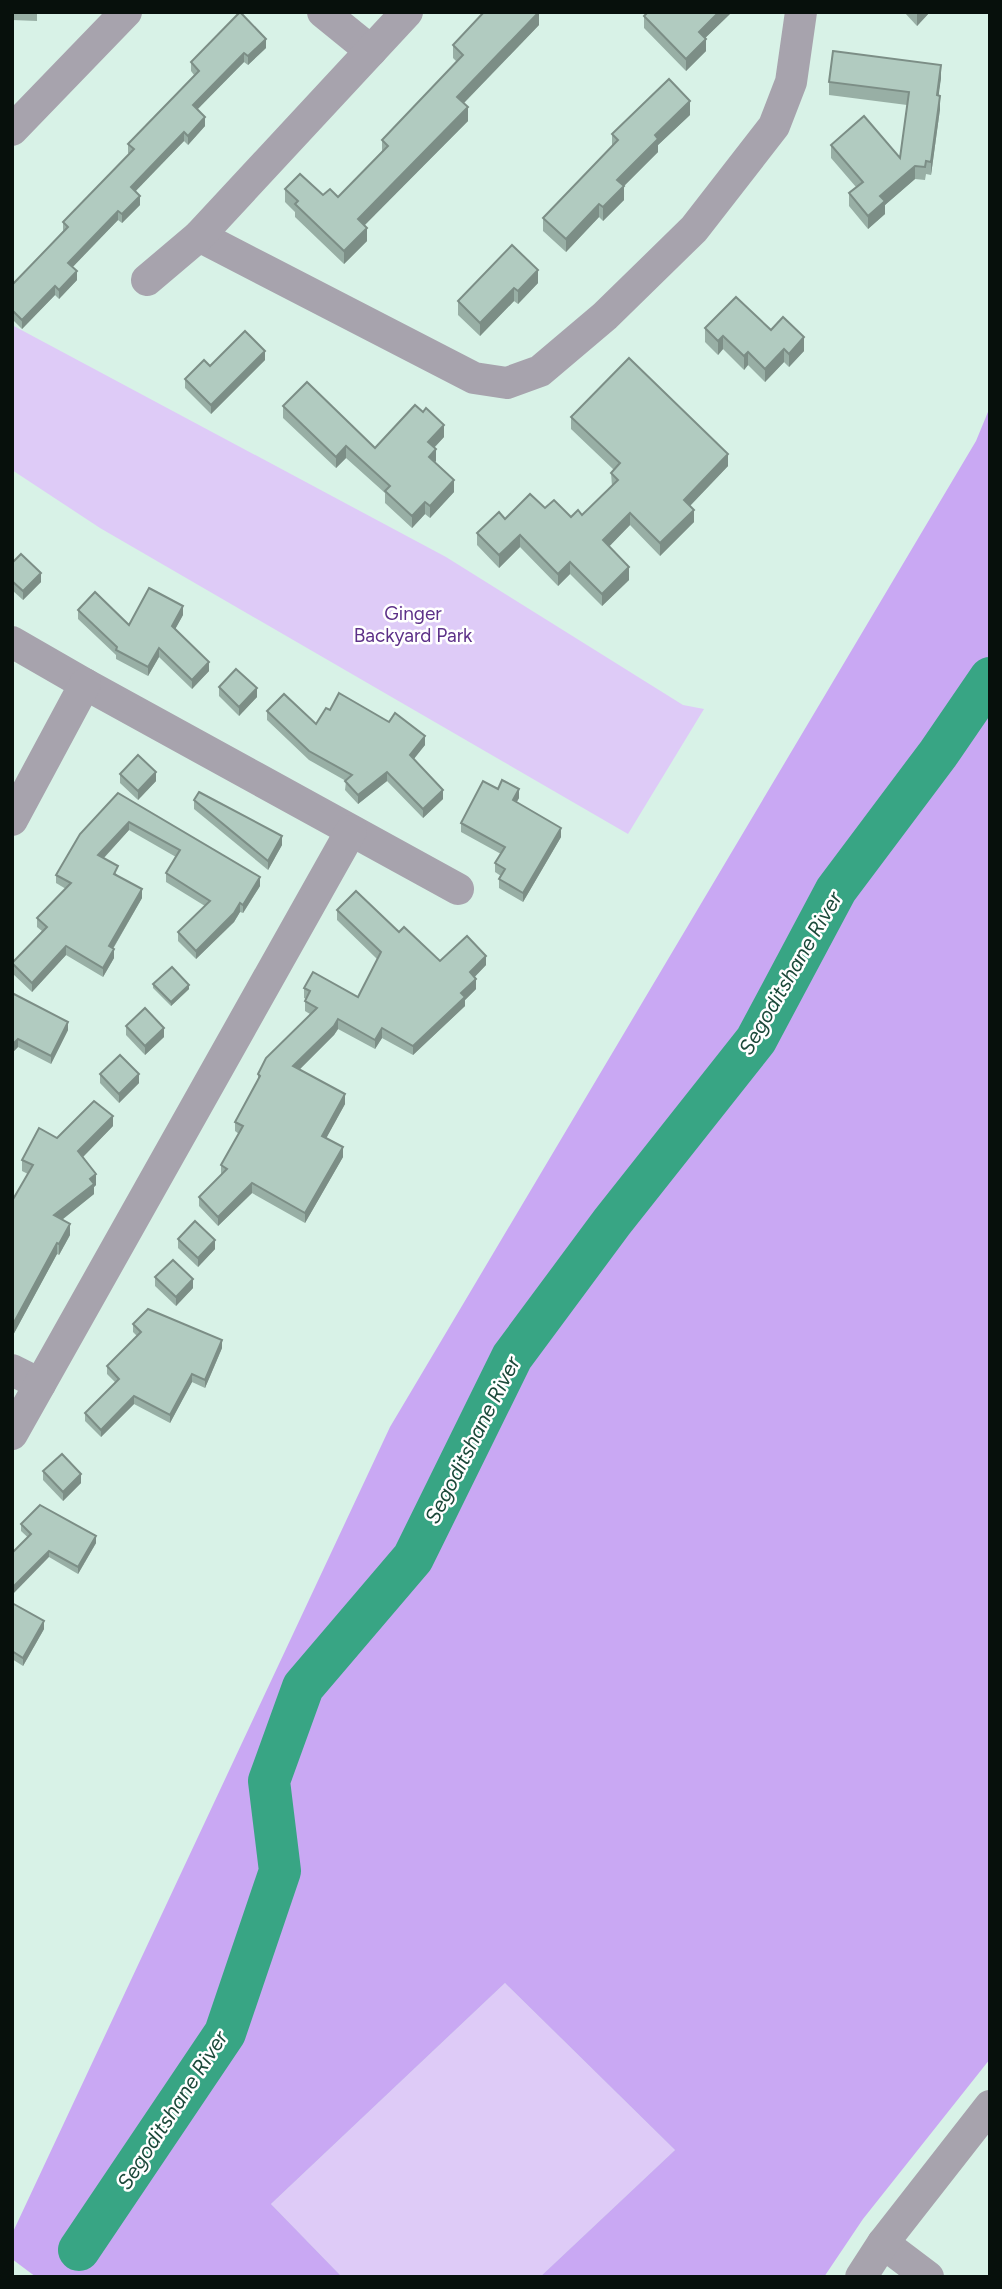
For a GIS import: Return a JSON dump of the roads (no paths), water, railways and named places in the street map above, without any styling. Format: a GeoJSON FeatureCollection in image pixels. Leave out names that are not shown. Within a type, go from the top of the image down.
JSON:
{"type":"FeatureCollection","features":[{"type":"Feature","properties":{"kind":"street"},"geometry":{"type":"LineString","coordinates":[[12,130],[126,12]]}},
{"type":"Feature","properties":{"kind":"street"},"geometry":{"type":"LineString","coordinates":[[323,12],[371,51]]}},
{"type":"Feature","properties":{"kind":"street"},"geometry":{"type":"LineString","coordinates":[[147,280],[199,236],[407,12]]}},
{"type":"Feature","properties":{"kind":"street"},"geometry":{"type":"LineString","coordinates":[[199,236],[474,378],[507,383],[540,371],[596,324],[694,229],[774,127],[791,82],[801,12]]}},
{"type":"Feature","properties":{"kind":"street"},"geometry":{"type":"LineString","coordinates":[[12,642],[458,889]]}},
{"type":"Feature","properties":{"kind":"street"},"geometry":{"type":"LineString","coordinates":[[12,820],[85,684]]}},
{"type":"Feature","properties":{"kind":"street"},"geometry":{"type":"LineString","coordinates":[[12,1434],[351,831]]}},
{"type":"Feature","properties":{"kind":"street"},"geometry":{"type":"LineString","coordinates":[[12,1370],[40,1384]]}},
{"type":"Feature","properties":{"kind":"street"},"geometry":{"type":"LineString","coordinates":[[861,2277],[883,2243],[990,2106]]}},
{"type":"Feature","properties":{"kind":"street"},"geometry":{"type":"LineString","coordinates":[[883,2243],[928,2277]]}},
{"type":"Feature","properties":{"kind":"waterway","name":"Segoditshane River"},"geometry":{"type":"LineString","coordinates":[[79,2250],[225,2033],[280,1871],[269,1781],[303,1687],[413,1558],[512,1357],[612,1222],[756,1040],[836,890],[938,754],[990,678]]}},
{"type":"Feature","properties":{"kind":"park label","name":"Ginger Backyard Park"},"geometry":{"type":"Point","coordinates":[413,624]}}]}
